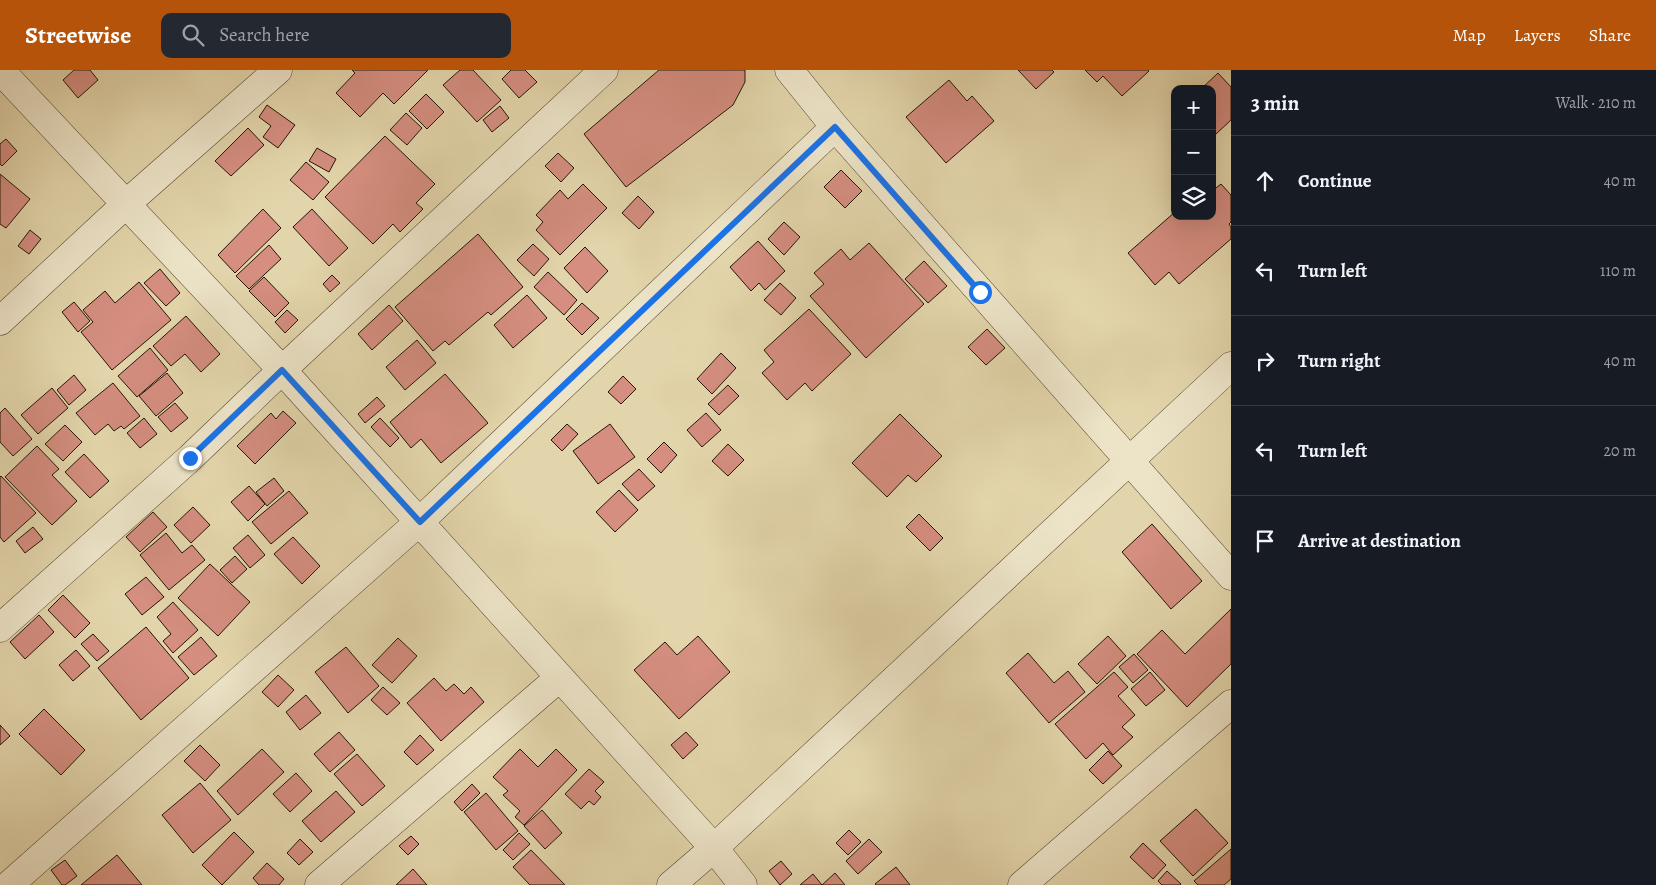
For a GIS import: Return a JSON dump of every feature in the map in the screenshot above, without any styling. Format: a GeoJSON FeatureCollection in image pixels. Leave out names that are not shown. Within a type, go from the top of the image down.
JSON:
{"type":"FeatureCollection","features":[{"type":"Feature","properties":{"kind":"street"},"geometry":{"type":"LineString","coordinates":[[0,70],[282,370],[714,848],[743,885]]}},
{"type":"Feature","properties":{"kind":"street"},"geometry":{"type":"LineString","coordinates":[[0,320],[126,204],[278,70]]}},
{"type":"Feature","properties":{"kind":"street"},"geometry":{"type":"LineString","coordinates":[[0,628],[190,458],[604,70]]}},
{"type":"Feature","properties":{"kind":"street"},"geometry":{"type":"LineString","coordinates":[[789,70],[835,127],[1231,576]]}},
{"type":"Feature","properties":{"kind":"street"},"geometry":{"type":"LineString","coordinates":[[9,885],[420,522],[835,127]]}},
{"type":"Feature","properties":{"kind":"street"},"geometry":{"type":"LineString","coordinates":[[671,885],[714,848],[1231,366]]}},
{"type":"Feature","properties":{"kind":"street"},"geometry":{"type":"LineString","coordinates":[[319,885],[559,678]]}},
{"type":"Feature","properties":{"kind":"street"},"geometry":{"type":"LineString","coordinates":[[1022,885],[1231,704]]}},
{"type":"Feature","properties":{"kind":"building"},"geometry":{"type":"Polygon","coordinates":[[[74,70],[90,70],[98,80],[78,98],[63,80],[74,70]]]}},
{"type":"Feature","properties":{"kind":"building"},"geometry":{"type":"Polygon","coordinates":[[[352,70],[428,70],[394,104],[383,93],[360,117],[336,93],[355,73],[352,70]]]}},
{"type":"Feature","properties":{"kind":"building"},"geometry":{"type":"Polygon","coordinates":[[[460,70],[473,70],[501,100],[477,122],[443,85],[460,70]]]}},
{"type":"Feature","properties":{"kind":"building"},"geometry":{"type":"Polygon","coordinates":[[[511,70],[525,70],[537,82],[519,98],[502,79],[511,70]]]}},
{"type":"Feature","properties":{"kind":"building"},"geometry":{"type":"Polygon","coordinates":[[[659,70],[745,70],[745,82],[733,105],[626,187],[584,134],[659,70]]]}},
{"type":"Feature","properties":{"kind":"building"},"geometry":{"type":"Polygon","coordinates":[[[1018,70],[1052,70],[1054,72],[1036,89],[1018,70]]]}},
{"type":"Feature","properties":{"kind":"building"},"geometry":{"type":"Polygon","coordinates":[[[1085,70],[1149,71],[1122,96],[1103,76],[1097,82],[1085,70]]]}},
{"type":"Feature","properties":{"kind":"building"},"geometry":{"type":"Polygon","coordinates":[[[1218,73],[1231,87],[1231,120],[1216,134],[1216,85],[1205,85],[1218,73]]]}},
{"type":"Feature","properties":{"kind":"building"},"geometry":{"type":"Polygon","coordinates":[[[949,80],[967,101],[972,96],[994,121],[946,163],[906,117],[949,80]]]}},
{"type":"Feature","properties":{"kind":"building"},"geometry":{"type":"Polygon","coordinates":[[[426,94],[444,112],[427,129],[409,111],[426,94]]]}},
{"type":"Feature","properties":{"kind":"building"},"geometry":{"type":"Polygon","coordinates":[[[267,105],[295,125],[278,148],[263,137],[271,126],[259,117],[267,105]]]}},
{"type":"Feature","properties":{"kind":"building"},"geometry":{"type":"Polygon","coordinates":[[[500,106],[509,118],[492,132],[483,120],[500,106]]]}},
{"type":"Feature","properties":{"kind":"building"},"geometry":{"type":"Polygon","coordinates":[[[406,113],[422,128],[407,145],[390,130],[406,113]]]}},
{"type":"Feature","properties":{"kind":"building"},"geometry":{"type":"Polygon","coordinates":[[[248,128],[264,145],[231,176],[215,161],[248,128]]]}},
{"type":"Feature","properties":{"kind":"building"},"geometry":{"type":"Polygon","coordinates":[[[385,136],[435,184],[416,203],[423,209],[400,232],[393,224],[373,244],[325,197],[385,136]]]}},
{"type":"Feature","properties":{"kind":"building"},"geometry":{"type":"Polygon","coordinates":[[[6,139],[17,151],[2,166],[0,164],[0,144],[6,139]]]}},
{"type":"Feature","properties":{"kind":"building"},"geometry":{"type":"Polygon","coordinates":[[[317,148],[336,159],[329,172],[309,161],[317,148]]]}},
{"type":"Feature","properties":{"kind":"building"},"geometry":{"type":"Polygon","coordinates":[[[558,153],[574,168],[561,182],[545,166],[558,153]]]}},
{"type":"Feature","properties":{"kind":"building"},"geometry":{"type":"Polygon","coordinates":[[[306,162],[329,182],[313,200],[290,180],[306,162]]]}},
{"type":"Feature","properties":{"kind":"building"},"geometry":{"type":"Polygon","coordinates":[[[841,170],[862,191],[845,208],[824,187],[841,170]]]}},
{"type":"Feature","properties":{"kind":"building"},"geometry":{"type":"Polygon","coordinates":[[[0,174],[30,199],[6,228],[0,224],[0,174]]]}},
{"type":"Feature","properties":{"kind":"building"},"geometry":{"type":"Polygon","coordinates":[[[583,184],[607,208],[560,255],[536,230],[543,222],[536,215],[560,190],[568,199],[583,184]]]}},
{"type":"Feature","properties":{"kind":"building"},"geometry":{"type":"Polygon","coordinates":[[[1221,184],[1231,195],[1231,222],[1229,224],[1231,227],[1231,239],[1179,284],[1169,272],[1155,285],[1128,253],[1171,215],[1171,220],[1216,220],[1216,188],[1221,184]]]}},
{"type":"Feature","properties":{"kind":"building"},"geometry":{"type":"Polygon","coordinates":[[[638,196],[654,212],[639,229],[622,213],[638,196]]]}},
{"type":"Feature","properties":{"kind":"building"},"geometry":{"type":"Polygon","coordinates":[[[263,209],[281,228],[235,273],[218,255],[263,209]]]}},
{"type":"Feature","properties":{"kind":"building"},"geometry":{"type":"Polygon","coordinates":[[[312,209],[348,248],[329,266],[293,227],[312,209]]]}},
{"type":"Feature","properties":{"kind":"building"},"geometry":{"type":"Polygon","coordinates":[[[784,222],[800,237],[784,255],[768,239],[784,222]]]}},
{"type":"Feature","properties":{"kind":"building"},"geometry":{"type":"Polygon","coordinates":[[[30,230],[41,239],[29,254],[18,246],[30,230]]]}},
{"type":"Feature","properties":{"kind":"building"},"geometry":{"type":"Polygon","coordinates":[[[478,234],[523,287],[491,315],[488,312],[449,345],[445,341],[433,351],[395,307],[478,234]]]}},
{"type":"Feature","properties":{"kind":"building"},"geometry":{"type":"Polygon","coordinates":[[[758,241],[785,271],[765,290],[759,283],[751,291],[730,267],[758,241]]]}},
{"type":"Feature","properties":{"kind":"building"},"geometry":{"type":"Polygon","coordinates":[[[869,243],[924,304],[866,358],[810,296],[824,284],[814,273],[841,249],[850,260],[869,243]]]}},
{"type":"Feature","properties":{"kind":"building"},"geometry":{"type":"Polygon","coordinates":[[[533,244],[549,259],[534,276],[517,260],[533,244]]]}},
{"type":"Feature","properties":{"kind":"building"},"geometry":{"type":"Polygon","coordinates":[[[269,245],[281,259],[249,289],[236,276],[269,245]]]}},
{"type":"Feature","properties":{"kind":"building"},"geometry":{"type":"Polygon","coordinates":[[[585,247],[608,271],[587,293],[564,268],[585,247]]]}},
{"type":"Feature","properties":{"kind":"building"},"geometry":{"type":"Polygon","coordinates":[[[924,261],[947,286],[928,303],[905,279],[924,261]]]}},
{"type":"Feature","properties":{"kind":"building"},"geometry":{"type":"Polygon","coordinates":[[[160,269],[180,293],[166,306],[144,283],[160,269]]]}},
{"type":"Feature","properties":{"kind":"building"},"geometry":{"type":"Polygon","coordinates":[[[548,272],[577,300],[564,315],[534,287],[548,272]]]}},
{"type":"Feature","properties":{"kind":"building"},"geometry":{"type":"Polygon","coordinates":[[[332,275],[340,283],[330,292],[323,284],[332,275]]]}},
{"type":"Feature","properties":{"kind":"building"},"geometry":{"type":"Polygon","coordinates":[[[264,277],[289,303],[275,317],[249,291],[264,277]]]}},
{"type":"Feature","properties":{"kind":"building"},"geometry":{"type":"Polygon","coordinates":[[[139,282],[171,320],[112,370],[81,332],[93,322],[83,310],[105,291],[115,303],[139,282]]]}},
{"type":"Feature","properties":{"kind":"building"},"geometry":{"type":"Polygon","coordinates":[[[780,283],[796,298],[781,315],[764,300],[780,283]]]}},
{"type":"Feature","properties":{"kind":"building"},"geometry":{"type":"Polygon","coordinates":[[[527,295],[547,318],[513,348],[494,325],[527,295]]]}},
{"type":"Feature","properties":{"kind":"building"},"geometry":{"type":"Polygon","coordinates":[[[74,302],[90,321],[78,332],[62,312],[74,302]]]}},
{"type":"Feature","properties":{"kind":"building"},"geometry":{"type":"Polygon","coordinates":[[[582,303],[599,318],[582,335],[566,319],[582,303]]]}},
{"type":"Feature","properties":{"kind":"building"},"geometry":{"type":"Polygon","coordinates":[[[389,305],[403,321],[372,350],[358,334],[389,305]]]}},
{"type":"Feature","properties":{"kind":"building"},"geometry":{"type":"Polygon","coordinates":[[[809,309],[851,354],[812,391],[805,383],[787,400],[762,373],[774,362],[764,350],[809,309]]]}},
{"type":"Feature","properties":{"kind":"building"},"geometry":{"type":"Polygon","coordinates":[[[287,310],[298,320],[285,333],[275,322],[287,310]]]}},
{"type":"Feature","properties":{"kind":"building"},"geometry":{"type":"Polygon","coordinates":[[[186,316],[220,354],[201,372],[185,354],[171,366],[153,346],[186,316]]]}},
{"type":"Feature","properties":{"kind":"building"},"geometry":{"type":"Polygon","coordinates":[[[987,329],[1005,348],[986,365],[968,347],[987,329]]]}},
{"type":"Feature","properties":{"kind":"building"},"geometry":{"type":"Polygon","coordinates":[[[417,340],[436,363],[405,390],[386,367],[417,340]]]}},
{"type":"Feature","properties":{"kind":"building"},"geometry":{"type":"Polygon","coordinates":[[[150,348],[168,370],[137,397],[118,376],[150,348]]]}},
{"type":"Feature","properties":{"kind":"building"},"geometry":{"type":"Polygon","coordinates":[[[721,353],[736,368],[712,394],[697,379],[721,353]]]}},
{"type":"Feature","properties":{"kind":"building"},"geometry":{"type":"Polygon","coordinates":[[[167,373],[183,393],[156,416],[139,396],[167,373]]]}},
{"type":"Feature","properties":{"kind":"building"},"geometry":{"type":"Polygon","coordinates":[[[445,374],[488,423],[441,463],[421,439],[411,448],[390,422],[445,374]]]}},
{"type":"Feature","properties":{"kind":"building"},"geometry":{"type":"Polygon","coordinates":[[[74,375],[86,390],[69,405],[57,390],[74,375]]]}},
{"type":"Feature","properties":{"kind":"building"},"geometry":{"type":"Polygon","coordinates":[[[623,376],[636,389],[621,404],[608,392],[623,376]]]}},
{"type":"Feature","properties":{"kind":"building"},"geometry":{"type":"Polygon","coordinates":[[[113,383],[140,416],[124,429],[121,426],[114,431],[108,424],[95,435],[76,413],[113,383]]]}},
{"type":"Feature","properties":{"kind":"building"},"geometry":{"type":"Polygon","coordinates":[[[728,385],[739,396],[719,415],[708,404],[728,385]]]}},
{"type":"Feature","properties":{"kind":"building"},"geometry":{"type":"Polygon","coordinates":[[[52,388],[68,408],[38,434],[21,415],[52,388]]]}},
{"type":"Feature","properties":{"kind":"building"},"geometry":{"type":"Polygon","coordinates":[[[377,397],[385,406],[365,423],[358,414],[377,397]]]}},
{"type":"Feature","properties":{"kind":"building"},"geometry":{"type":"Polygon","coordinates":[[[175,403],[188,418],[171,432],[158,417],[175,403]]]}},
{"type":"Feature","properties":{"kind":"building"},"geometry":{"type":"Polygon","coordinates":[[[5,408],[32,439],[13,456],[0,442],[0,413],[5,408]]]}},
{"type":"Feature","properties":{"kind":"building"},"geometry":{"type":"Polygon","coordinates":[[[283,411],[296,423],[255,464],[237,446],[271,413],[276,419],[283,411]]]}},
{"type":"Feature","properties":{"kind":"building"},"geometry":{"type":"Polygon","coordinates":[[[706,413],[721,430],[702,447],[687,430],[706,413]]]}},
{"type":"Feature","properties":{"kind":"building"},"geometry":{"type":"Polygon","coordinates":[[[900,414],[942,456],[916,482],[908,475],[887,497],[852,463],[900,414]]]}},
{"type":"Feature","properties":{"kind":"building"},"geometry":{"type":"Polygon","coordinates":[[[144,418],[157,434],[140,448],[127,433],[144,418]]]}},
{"type":"Feature","properties":{"kind":"building"},"geometry":{"type":"Polygon","coordinates":[[[380,418],[399,438],[390,447],[371,427],[380,418]]]}},
{"type":"Feature","properties":{"kind":"building"},"geometry":{"type":"Polygon","coordinates":[[[567,424],[578,434],[562,451],[551,440],[567,424]]]}},
{"type":"Feature","properties":{"kind":"building"},"geometry":{"type":"Polygon","coordinates":[[[610,424],[635,457],[598,484],[573,451],[610,424]]]}},
{"type":"Feature","properties":{"kind":"building"},"geometry":{"type":"Polygon","coordinates":[[[65,425],[82,442],[63,461],[45,444],[65,425]]]}},
{"type":"Feature","properties":{"kind":"building"},"geometry":{"type":"Polygon","coordinates":[[[664,442],[677,455],[661,473],[647,459],[664,442]]]}},
{"type":"Feature","properties":{"kind":"building"},"geometry":{"type":"Polygon","coordinates":[[[728,444],[744,460],[728,476],[712,461],[728,444]]]}},
{"type":"Feature","properties":{"kind":"building"},"geometry":{"type":"Polygon","coordinates":[[[37,446],[59,469],[52,475],[77,501],[52,525],[5,477],[37,446]]]}},
{"type":"Feature","properties":{"kind":"building"},"geometry":{"type":"Polygon","coordinates":[[[84,454],[109,481],[90,498],[65,472],[84,454]]]}},
{"type":"Feature","properties":{"kind":"building"},"geometry":{"type":"Polygon","coordinates":[[[639,469],[655,486],[638,501],[622,484],[639,469]]]}},
{"type":"Feature","properties":{"kind":"building"},"geometry":{"type":"Polygon","coordinates":[[[1,476],[36,513],[4,542],[0,537],[1,476]]]}},
{"type":"Feature","properties":{"kind":"building"},"geometry":{"type":"Polygon","coordinates":[[[274,478],[284,491],[267,506],[256,492],[274,478]]]}},
{"type":"Feature","properties":{"kind":"building"},"geometry":{"type":"Polygon","coordinates":[[[249,486],[265,504],[248,521],[231,502],[249,486]]]}},
{"type":"Feature","properties":{"kind":"building"},"geometry":{"type":"Polygon","coordinates":[[[619,490],[638,510],[615,532],[596,512],[619,490]]]}},
{"type":"Feature","properties":{"kind":"building"},"geometry":{"type":"Polygon","coordinates":[[[289,491],[308,513],[271,544],[252,522],[289,491]]]}},
{"type":"Feature","properties":{"kind":"building"},"geometry":{"type":"Polygon","coordinates":[[[193,507],[210,525],[191,543],[174,525],[193,507]]]}},
{"type":"Feature","properties":{"kind":"building"},"geometry":{"type":"Polygon","coordinates":[[[153,512],[167,527],[140,552],[126,537],[153,512]]]}},
{"type":"Feature","properties":{"kind":"building"},"geometry":{"type":"Polygon","coordinates":[[[919,514],[943,538],[930,551],[906,527],[919,514]]]}},
{"type":"Feature","properties":{"kind":"building"},"geometry":{"type":"Polygon","coordinates":[[[1152,524],[1202,581],[1171,609],[1122,552],[1152,524]]]}},
{"type":"Feature","properties":{"kind":"building"},"geometry":{"type":"Polygon","coordinates":[[[33,527],[43,539],[25,553],[16,541],[33,527]]]}},
{"type":"Feature","properties":{"kind":"building"},"geometry":{"type":"Polygon","coordinates":[[[166,533],[182,553],[192,545],[205,560],[169,590],[140,555],[166,533]]]}},
{"type":"Feature","properties":{"kind":"building"},"geometry":{"type":"Polygon","coordinates":[[[248,535],[265,555],[250,568],[233,548],[248,535]]]}},
{"type":"Feature","properties":{"kind":"building"},"geometry":{"type":"Polygon","coordinates":[[[293,537],[320,566],[302,584],[274,554],[293,537]]]}},
{"type":"Feature","properties":{"kind":"building"},"geometry":{"type":"Polygon","coordinates":[[[235,556],[247,569],[232,583],[220,570],[235,556]]]}},
{"type":"Feature","properties":{"kind":"building"},"geometry":{"type":"Polygon","coordinates":[[[210,564],[250,602],[218,636],[178,598],[210,564]]]}},
{"type":"Feature","properties":{"kind":"building"},"geometry":{"type":"Polygon","coordinates":[[[146,577],[164,597],[142,615],[125,594],[146,577]]]}},
{"type":"Feature","properties":{"kind":"building"},"geometry":{"type":"Polygon","coordinates":[[[63,595],[90,623],[75,638],[48,610],[63,595]]]}},
{"type":"Feature","properties":{"kind":"building"},"geometry":{"type":"Polygon","coordinates":[[[173,602],[198,630],[173,653],[163,641],[171,634],[157,617],[173,602]]]}},
{"type":"Feature","properties":{"kind":"building"},"geometry":{"type":"Polygon","coordinates":[[[1231,609],[1231,664],[1187,707],[1137,654],[1162,630],[1185,654],[1231,609]]]}},
{"type":"Feature","properties":{"kind":"building"},"geometry":{"type":"Polygon","coordinates":[[[39,615],[54,632],[25,659],[10,642],[39,615]]]}},
{"type":"Feature","properties":{"kind":"building"},"geometry":{"type":"Polygon","coordinates":[[[146,627],[189,678],[141,720],[98,668],[146,627]]]}},
{"type":"Feature","properties":{"kind":"building"},"geometry":{"type":"Polygon","coordinates":[[[93,634],[109,651],[97,661],[81,644],[93,634]]]}},
{"type":"Feature","properties":{"kind":"building"},"geometry":{"type":"Polygon","coordinates":[[[698,636],[730,672],[679,719],[634,670],[665,642],[677,655],[698,636]]]}},
{"type":"Feature","properties":{"kind":"building"},"geometry":{"type":"Polygon","coordinates":[[[1108,636],[1126,656],[1097,684],[1078,664],[1108,636]]]}},
{"type":"Feature","properties":{"kind":"building"},"geometry":{"type":"Polygon","coordinates":[[[201,637],[217,656],[194,675],[178,657],[201,637]]]}},
{"type":"Feature","properties":{"kind":"building"},"geometry":{"type":"Polygon","coordinates":[[[398,638],[417,656],[392,683],[372,665],[398,638]]]}},
{"type":"Feature","properties":{"kind":"building"},"geometry":{"type":"Polygon","coordinates":[[[346,647],[379,686],[348,713],[315,672],[346,647]]]}},
{"type":"Feature","properties":{"kind":"building"},"geometry":{"type":"Polygon","coordinates":[[[76,650],[90,666],[73,681],[59,665],[76,650]]]}},
{"type":"Feature","properties":{"kind":"building"},"geometry":{"type":"Polygon","coordinates":[[[1028,653],[1054,683],[1068,671],[1085,692],[1049,723],[1006,673],[1028,653]]]}},
{"type":"Feature","properties":{"kind":"building"},"geometry":{"type":"Polygon","coordinates":[[[1134,654],[1148,670],[1133,683],[1119,667],[1134,654]]]}},
{"type":"Feature","properties":{"kind":"building"},"geometry":{"type":"Polygon","coordinates":[[[1114,672],[1128,687],[1118,696],[1135,715],[1122,727],[1133,737],[1113,755],[1103,743],[1086,759],[1055,724],[1114,672]]]}},
{"type":"Feature","properties":{"kind":"building"},"geometry":{"type":"Polygon","coordinates":[[[1150,672],[1165,690],[1146,706],[1131,689],[1150,672]]]}},
{"type":"Feature","properties":{"kind":"building"},"geometry":{"type":"Polygon","coordinates":[[[278,675],[294,690],[278,707],[262,692],[278,675]]]}},
{"type":"Feature","properties":{"kind":"building"},"geometry":{"type":"Polygon","coordinates":[[[434,678],[446,691],[454,684],[464,694],[471,687],[484,702],[441,741],[407,703],[434,678]]]}},
{"type":"Feature","properties":{"kind":"building"},"geometry":{"type":"Polygon","coordinates":[[[383,687],[400,703],[387,715],[371,700],[383,687]]]}},
{"type":"Feature","properties":{"kind":"building"},"geometry":{"type":"Polygon","coordinates":[[[306,695],[321,713],[300,730],[286,712],[306,695]]]}},
{"type":"Feature","properties":{"kind":"building"},"geometry":{"type":"Polygon","coordinates":[[[44,709],[85,750],[61,775],[19,734],[44,709]]]}},
{"type":"Feature","properties":{"kind":"building"},"geometry":{"type":"Polygon","coordinates":[[[0,725],[10,736],[0,745],[0,725]]]}},
{"type":"Feature","properties":{"kind":"building"},"geometry":{"type":"Polygon","coordinates":[[[339,732],[355,750],[330,772],[314,754],[339,732]]]}},
{"type":"Feature","properties":{"kind":"building"},"geometry":{"type":"Polygon","coordinates":[[[686,732],[698,745],[683,759],[671,745],[686,732]]]}},
{"type":"Feature","properties":{"kind":"building"},"geometry":{"type":"Polygon","coordinates":[[[420,735],[434,750],[417,765],[404,752],[420,735]]]}},
{"type":"Feature","properties":{"kind":"building"},"geometry":{"type":"Polygon","coordinates":[[[200,745],[220,765],[205,781],[184,761],[200,745]]]}},
{"type":"Feature","properties":{"kind":"building"},"geometry":{"type":"Polygon","coordinates":[[[262,749],[284,772],[238,815],[217,791],[262,749]]]}},
{"type":"Feature","properties":{"kind":"building"},"geometry":{"type":"Polygon","coordinates":[[[520,749],[538,767],[556,749],[577,770],[524,825],[515,817],[520,811],[503,795],[508,791],[493,777],[520,749]]]}},
{"type":"Feature","properties":{"kind":"building"},"geometry":{"type":"Polygon","coordinates":[[[1108,751],[1122,766],[1103,784],[1089,770],[1108,751]]]}},
{"type":"Feature","properties":{"kind":"building"},"geometry":{"type":"Polygon","coordinates":[[[357,754],[385,786],[362,806],[334,774],[357,754]]]}},
{"type":"Feature","properties":{"kind":"building"},"geometry":{"type":"Polygon","coordinates":[[[589,769],[604,782],[595,791],[601,797],[594,805],[589,801],[581,809],[565,794],[589,769]]]}},
{"type":"Feature","properties":{"kind":"building"},"geometry":{"type":"Polygon","coordinates":[[[296,773],[312,791],[290,812],[273,794],[296,773]]]}},
{"type":"Feature","properties":{"kind":"building"},"geometry":{"type":"Polygon","coordinates":[[[200,783],[231,820],[193,853],[162,815],[200,783]]]}},
{"type":"Feature","properties":{"kind":"building"},"geometry":{"type":"Polygon","coordinates":[[[472,784],[480,793],[462,811],[454,802],[472,784]]]}},
{"type":"Feature","properties":{"kind":"building"},"geometry":{"type":"Polygon","coordinates":[[[336,791],[355,812],[321,842],[302,821],[336,791]]]}},
{"type":"Feature","properties":{"kind":"building"},"geometry":{"type":"Polygon","coordinates":[[[486,793],[518,831],[496,850],[464,812],[486,793]]]}},
{"type":"Feature","properties":{"kind":"building"},"geometry":{"type":"Polygon","coordinates":[[[1196,809],[1228,843],[1193,876],[1160,841],[1196,809]]]}},
{"type":"Feature","properties":{"kind":"building"},"geometry":{"type":"Polygon","coordinates":[[[542,810],[562,833],[545,849],[524,826],[542,810]]]}},
{"type":"Feature","properties":{"kind":"building"},"geometry":{"type":"Polygon","coordinates":[[[849,830],[861,842],[848,855],[836,843],[849,830]]]}},
{"type":"Feature","properties":{"kind":"building"},"geometry":{"type":"Polygon","coordinates":[[[234,832],[254,852],[222,885],[202,865],[234,832]]]}},
{"type":"Feature","properties":{"kind":"building"},"geometry":{"type":"Polygon","coordinates":[[[519,833],[530,844],[513,860],[503,850],[519,833]]]}},
{"type":"Feature","properties":{"kind":"building"},"geometry":{"type":"Polygon","coordinates":[[[411,836],[419,844],[408,855],[399,846],[411,836]]]}},
{"type":"Feature","properties":{"kind":"building"},"geometry":{"type":"Polygon","coordinates":[[[300,839],[313,852],[299,865],[287,853],[300,839]]]}},
{"type":"Feature","properties":{"kind":"building"},"geometry":{"type":"Polygon","coordinates":[[[869,839],[882,852],[858,874],[846,861],[869,839]]]}},
{"type":"Feature","properties":{"kind":"building"},"geometry":{"type":"Polygon","coordinates":[[[1143,843],[1166,865],[1153,879],[1130,857],[1143,843]]]}},
{"type":"Feature","properties":{"kind":"building"},"geometry":{"type":"Polygon","coordinates":[[[1231,849],[1231,879],[1224,885],[1198,885],[1194,881],[1231,849]]]}},
{"type":"Feature","properties":{"kind":"building"},"geometry":{"type":"Polygon","coordinates":[[[531,850],[565,885],[530,885],[513,867],[531,850]]]}},
{"type":"Feature","properties":{"kind":"building"},"geometry":{"type":"Polygon","coordinates":[[[117,855],[142,885],[81,885],[117,855]]]}},
{"type":"Feature","properties":{"kind":"building"},"geometry":{"type":"Polygon","coordinates":[[[65,860],[77,876],[65,885],[62,885],[51,870],[65,860]]]}},
{"type":"Feature","properties":{"kind":"building"},"geometry":{"type":"Polygon","coordinates":[[[781,861],[792,874],[780,885],[769,871],[781,861]]]}},
{"type":"Feature","properties":{"kind":"building"},"geometry":{"type":"Polygon","coordinates":[[[267,863],[284,879],[279,885],[259,885],[253,878],[267,863]]]}},
{"type":"Feature","properties":{"kind":"building"},"geometry":{"type":"Polygon","coordinates":[[[896,867],[910,885],[875,884],[896,867]]]}},
{"type":"Feature","properties":{"kind":"building"},"geometry":{"type":"Polygon","coordinates":[[[413,869],[427,885],[396,885],[413,869]]]}},
{"type":"Feature","properties":{"kind":"building"},"geometry":{"type":"Polygon","coordinates":[[[1167,871],[1180,885],[1162,885],[1158,881],[1167,871]]]}},
{"type":"Feature","properties":{"kind":"building"},"geometry":{"type":"Polygon","coordinates":[[[835,873],[845,885],[822,885],[835,873]]]}},
{"type":"Feature","properties":{"kind":"building"},"geometry":{"type":"Polygon","coordinates":[[[813,874],[822,885],[800,885],[813,874]]]}},
{"type":"Feature","properties":{"kind":"route"},"geometry":{"type":"LineString","coordinates":[[190,458],[282,370],[420,522],[835,127],[980,292]]}}]}
